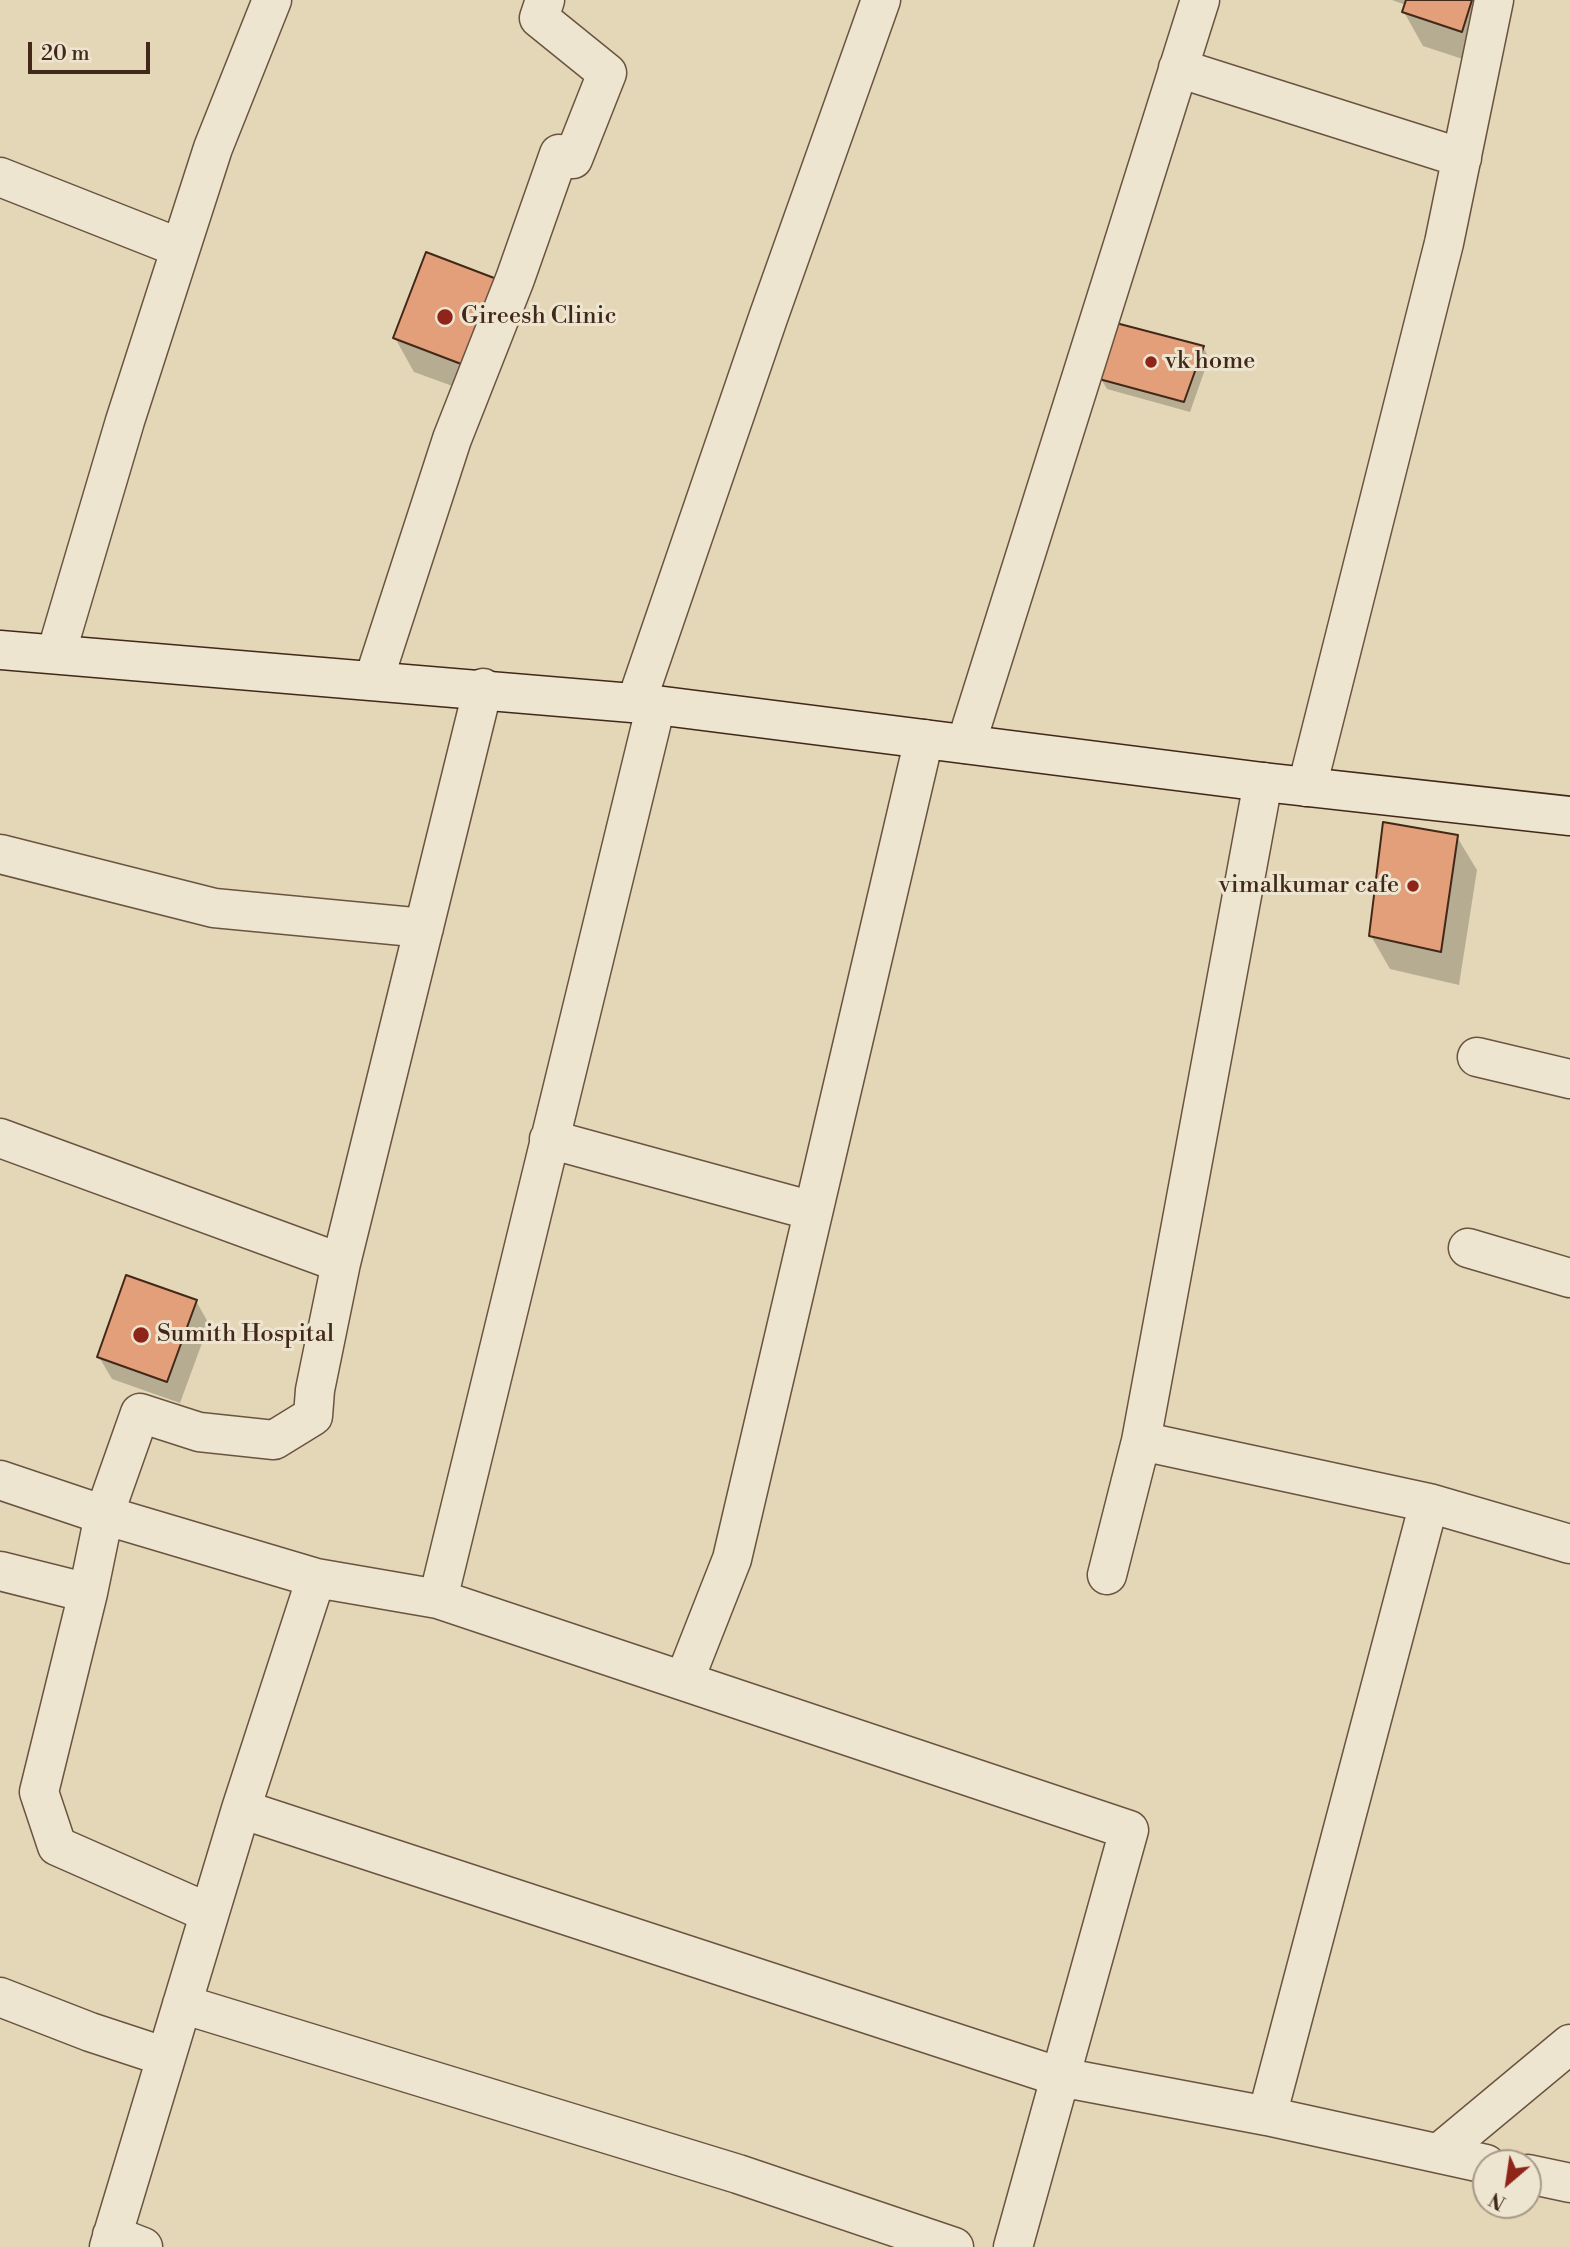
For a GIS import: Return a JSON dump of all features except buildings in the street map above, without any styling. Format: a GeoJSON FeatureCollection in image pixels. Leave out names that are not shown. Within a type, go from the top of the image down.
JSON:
{"type":"FeatureCollection","features":[{"type":"Feature","properties":{"kind":"street"},"geometry":{"type":"LineString","coordinates":[[56,654],[213,148],[272,0]]}},
{"type":"Feature","properties":{"kind":"street"},"geometry":{"type":"LineString","coordinates":[[374,679],[452,439],[515,279],[559,154],[573,159],[607,73],[539,18],[545,0]]}},
{"type":"Feature","properties":{"kind":"street"},"geometry":{"type":"LineString","coordinates":[[438,1599],[549,1139],[646,704],[768,318],[881,0]]}},
{"type":"Feature","properties":{"kind":"street"},"geometry":{"type":"LineString","coordinates":[[966,744],[1200,0]]}},
{"type":"Feature","properties":{"kind":"street"},"geometry":{"type":"LineString","coordinates":[[1307,787],[1441,256],[1494,0]]}},
{"type":"Feature","properties":{"kind":"street"},"geometry":{"type":"LineString","coordinates":[[1178,68],[1462,158]]}},
{"type":"Feature","properties":{"kind":"street"},"geometry":{"type":"LineString","coordinates":[[0,177],[180,248]]}},
{"type":"Feature","properties":{"kind":"street"},"geometry":{"type":"LineString","coordinates":[[0,650],[483,688],[646,704],[1263,782],[1570,816]]}},
{"type":"Feature","properties":{"kind":"street"},"geometry":{"type":"LineString","coordinates":[[209,1913],[57,1846],[39,1792],[88,1593],[104,1515],[140,1413],[199,1432],[274,1440],[313,1416],[315,1390],[341,1263],[483,688]]}},
{"type":"Feature","properties":{"kind":"street"},"geometry":{"type":"LineString","coordinates":[[684,1681],[732,1559],[924,739]]}},
{"type":"Feature","properties":{"kind":"street"},"geometry":{"type":"LineString","coordinates":[[1107,1575],[1141,1441],[1263,782]]}},
{"type":"Feature","properties":{"kind":"street"},"geometry":{"type":"LineString","coordinates":[[0,854],[214,908],[424,928]]}},
{"type":"Feature","properties":{"kind":"street"},"geometry":{"type":"LineString","coordinates":[[1477,1057],[1570,1079]]}},
{"type":"Feature","properties":{"kind":"street"},"geometry":{"type":"LineString","coordinates":[[0,1138],[341,1263]]}},
{"type":"Feature","properties":{"kind":"street"},"geometry":{"type":"LineString","coordinates":[[549,1139],[813,1211]]}},
{"type":"Feature","properties":{"kind":"street"},"geometry":{"type":"LineString","coordinates":[[1468,1248],[1570,1278]]}},
{"type":"Feature","properties":{"kind":"street"},"geometry":{"type":"LineString","coordinates":[[1141,1441],[1429,1503],[1570,1544]]}},
{"type":"Feature","properties":{"kind":"street"},"geometry":{"type":"LineString","coordinates":[[0,1480],[104,1515],[316,1578],[438,1599],[1129,1830],[1013,2247]]}},
{"type":"Feature","properties":{"kind":"street"},"geometry":{"type":"LineString","coordinates":[[1267,2116],[1429,1503]]}},
{"type":"Feature","properties":{"kind":"street"},"geometry":{"type":"LineString","coordinates":[[0,1572],[88,1593]]}},
{"type":"Feature","properties":{"kind":"street"},"geometry":{"type":"LineString","coordinates":[[121,2243],[166,2057],[241,1809],[316,1578]]}},
{"type":"Feature","properties":{"kind":"street"},"geometry":{"type":"LineString","coordinates":[[241,1809],[1060,2077],[1267,2116],[1472,2161]]}},
{"type":"Feature","properties":{"kind":"street"},"geometry":{"type":"LineString","coordinates":[[0,1997],[90,2032],[166,2057]]}},
{"type":"Feature","properties":{"kind":"street"},"geometry":{"type":"LineString","coordinates":[[182,2004],[738,2174],[954,2247]]}},
{"type":"Feature","properties":{"kind":"street"},"geometry":{"type":"LineString","coordinates":[[1439,2153],[1570,2044]]}},
{"type":"Feature","properties":{"kind":"street"},"geometry":{"type":"LineString","coordinates":[[1542,2177],[1570,2183]]}},
{"type":"Feature","properties":{"kind":"place","name":"Gireesh Clinic"},"geometry":{"type":"Point","coordinates":[445,317]}},
{"type":"Feature","properties":{"kind":"place","name":"vk home"},"geometry":{"type":"Point","coordinates":[1151,362]}},
{"type":"Feature","properties":{"kind":"place","name":"vimalkumar cafe"},"geometry":{"type":"Point","coordinates":[1413,886]}},
{"type":"Feature","properties":{"kind":"place","name":"Sumith Hospital"},"geometry":{"type":"Point","coordinates":[141,1335]}}]}
